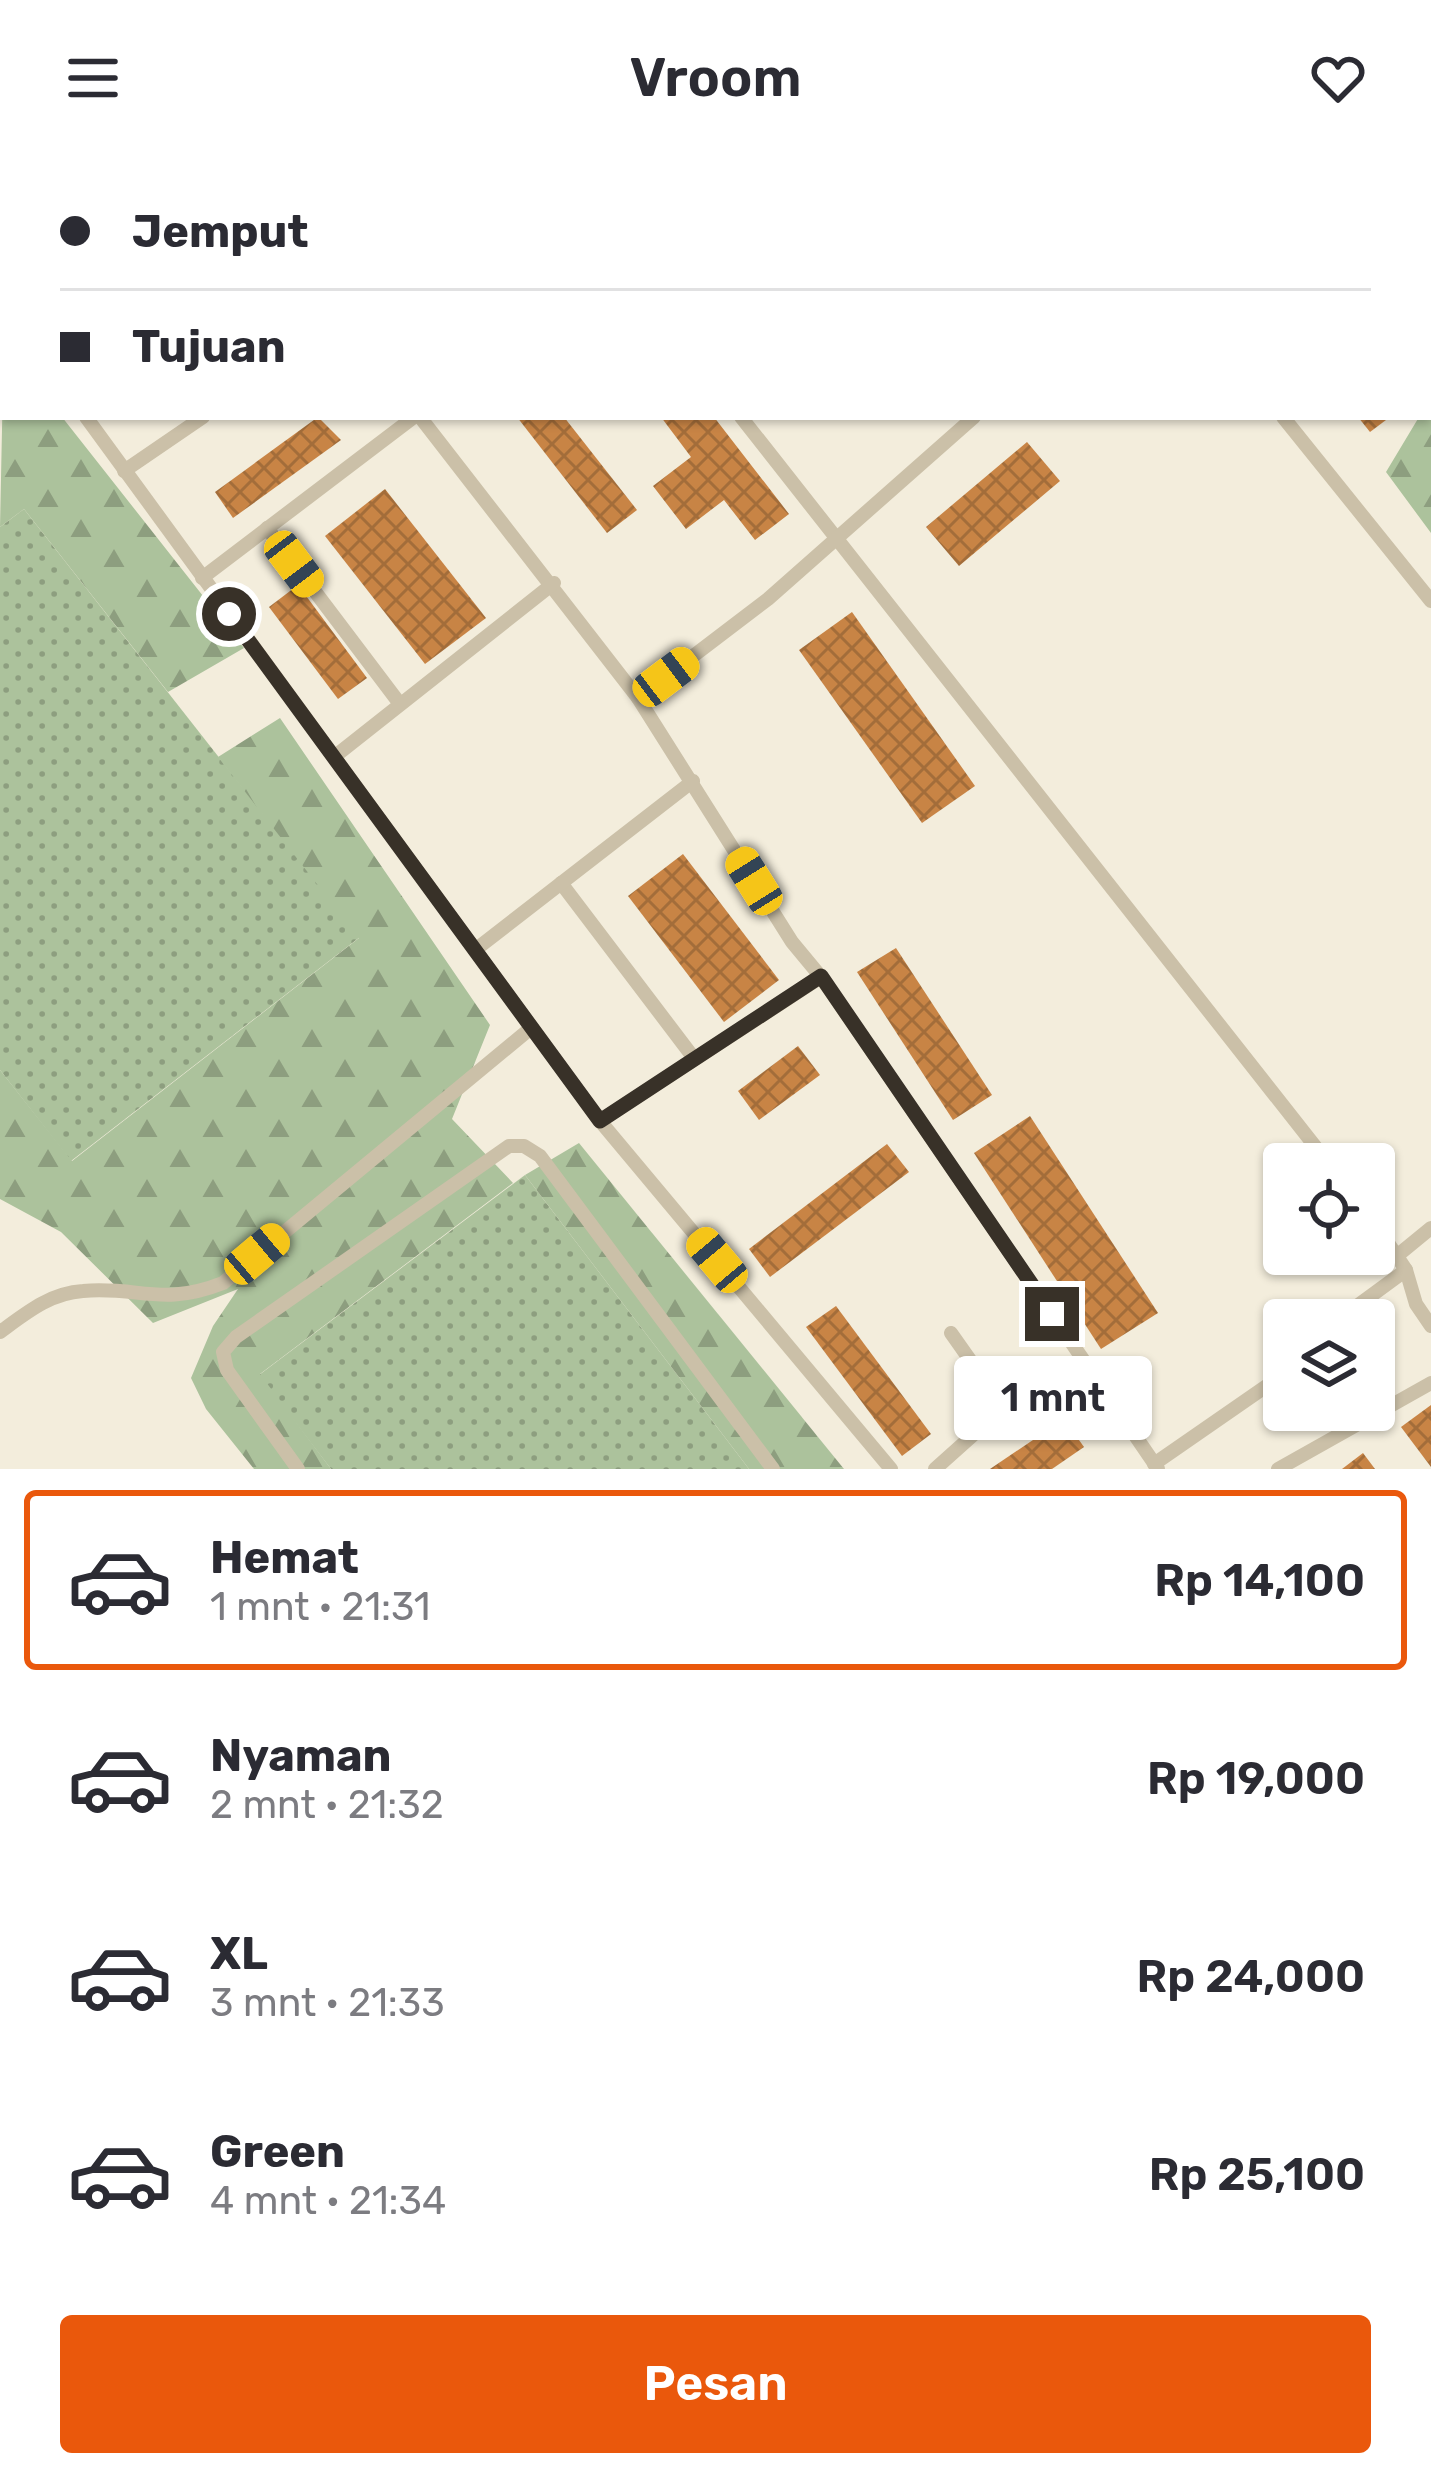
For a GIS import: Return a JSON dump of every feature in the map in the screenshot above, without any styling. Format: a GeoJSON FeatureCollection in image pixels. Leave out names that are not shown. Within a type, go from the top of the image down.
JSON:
{"type":"FeatureCollection","features":[{"type":"Feature","properties":{"kind":"lane"},"geometry":{"type":"LineString","coordinates":[[88,420],[600,1121],[891,1469]]}},
{"type":"Feature","properties":{"kind":"lane"},"geometry":{"type":"LineString","coordinates":[[124,471],[199,420]]}},
{"type":"Feature","properties":{"kind":"lane"},"geometry":{"type":"LineString","coordinates":[[202,578],[413,420]]}},
{"type":"Feature","properties":{"kind":"lane"},"geometry":{"type":"LineString","coordinates":[[419,420],[554,584],[638,698],[792,942],[821,976],[1156,1467],[1263,1389]]}},
{"type":"Feature","properties":{"kind":"lane"},"geometry":{"type":"LineString","coordinates":[[743,420],[834,542],[1312,1143]]}},
{"type":"Feature","properties":{"kind":"lane"},"geometry":{"type":"LineString","coordinates":[[638,698],[834,542],[971,420]]}},
{"type":"Feature","properties":{"kind":"lane"},"geometry":{"type":"LineString","coordinates":[[1285,420],[1431,601]]}},
{"type":"Feature","properties":{"kind":"lane"},"geometry":{"type":"LineString","coordinates":[[267,528],[400,704]]}},
{"type":"Feature","properties":{"kind":"lane"},"geometry":{"type":"LineString","coordinates":[[334,757],[554,584]]}},
{"type":"Feature","properties":{"kind":"lane"},"geometry":{"type":"LineString","coordinates":[[475,950],[693,781]]}},
{"type":"Feature","properties":{"kind":"lane"},"geometry":{"type":"LineString","coordinates":[[561,883],[693,1057]]}},
{"type":"Feature","properties":{"kind":"lane"},"geometry":{"type":"LineString","coordinates":[[600,1121],[821,976]]}},
{"type":"Feature","properties":{"kind":"lane"},"geometry":{"type":"LineString","coordinates":[[0,1332],[41,1301],[84,1290],[191,1295],[223,1282],[532,1028]]}},
{"type":"Feature","properties":{"kind":"lane"},"geometry":{"type":"LineString","coordinates":[[298,1469],[227,1370],[224,1352],[236,1337],[508,1146],[524,1146],[540,1156],[773,1469]]}},
{"type":"Feature","properties":{"kind":"lane"},"geometry":{"type":"LineString","coordinates":[[1362,1299],[1402,1263],[1431,1228]]}},
{"type":"Feature","properties":{"kind":"lane"},"geometry":{"type":"LineString","coordinates":[[1395,1253],[1416,1304],[1431,1326]]}},
{"type":"Feature","properties":{"kind":"lane"},"geometry":{"type":"LineString","coordinates":[[935,1469],[992,1418],[999,1401],[951,1333]]}},
{"type":"Feature","properties":{"kind":"lane"},"geometry":{"type":"LineString","coordinates":[[1278,1469],[1431,1383]]}},
{"type":"Feature","properties":{"kind":"green space"},"geometry":{"type":"Polygon","coordinates":[[[2,420],[64,420],[244,648],[168,692],[24,509],[0,527],[2,420]]]}},
{"type":"Feature","properties":{"kind":"green space"},"geometry":{"type":"Polygon","coordinates":[[[1417,420],[1431,420],[1431,533],[1386,472],[1417,420]]]}},
{"type":"Feature","properties":{"kind":"green space"},"geometry":{"type":"Polygon","coordinates":[[[24,509],[360,937],[71,1161],[0,1070],[0,527],[24,509]]]}},
{"type":"Feature","properties":{"kind":"green space"},"geometry":{"type":"Polygon","coordinates":[[[280,718],[490,1025],[452,1119],[513,1183],[260,1374],[331,1469],[254,1469],[206,1409],[191,1378],[213,1326],[238,1289],[153,1323],[61,1232],[0,1199],[0,1070],[72,1161],[359,938],[218,757],[280,718]]]}},
{"type":"Feature","properties":{"kind":"green space"},"geometry":{"type":"Polygon","coordinates":[[[579,1143],[844,1469],[749,1469],[525,1175],[579,1143]]]}},
{"type":"Feature","properties":{"kind":"green space"},"geometry":{"type":"Polygon","coordinates":[[[525,1175],[749,1469],[331,1469],[259,1375],[525,1175]]]}},
{"type":"Feature","properties":{"kind":"building"},"geometry":{"type":"Polygon","coordinates":[[[314,420],[321,420],[341,440],[233,518],[215,492],[314,420]]]}},
{"type":"Feature","properties":{"kind":"building"},"geometry":{"type":"Polygon","coordinates":[[[519,420],[566,420],[637,510],[607,533],[519,420]]]}},
{"type":"Feature","properties":{"kind":"building"},"geometry":{"type":"Polygon","coordinates":[[[663,420],[716,420],[789,514],[755,540],[724,500],[686,529],[653,486],[691,457],[663,420]]]}},
{"type":"Feature","properties":{"kind":"building"},"geometry":{"type":"Polygon","coordinates":[[[1360,420],[1386,420],[1370,432],[1360,420]]]}},
{"type":"Feature","properties":{"kind":"building"},"geometry":{"type":"Polygon","coordinates":[[[1027,442],[1060,481],[959,566],[926,527],[1027,442]]]}},
{"type":"Feature","properties":{"kind":"building"},"geometry":{"type":"Polygon","coordinates":[[[385,489],[486,618],[425,664],[325,536],[385,489]]]}},
{"type":"Feature","properties":{"kind":"building"},"geometry":{"type":"Polygon","coordinates":[[[298,585],[367,678],[338,699],[269,607],[298,585]]]}},
{"type":"Feature","properties":{"kind":"building"},"geometry":{"type":"Polygon","coordinates":[[[852,612],[975,786],[922,823],[799,650],[852,612]]]}},
{"type":"Feature","properties":{"kind":"building"},"geometry":{"type":"Polygon","coordinates":[[[683,854],[779,980],[724,1022],[628,896],[683,854]]]}},
{"type":"Feature","properties":{"kind":"building"},"geometry":{"type":"Polygon","coordinates":[[[896,948],[992,1095],[953,1120],[857,972],[896,948]]]}},
{"type":"Feature","properties":{"kind":"building"},"geometry":{"type":"Polygon","coordinates":[[[798,1046],[820,1075],[759,1120],[738,1091],[798,1046]]]}},
{"type":"Feature","properties":{"kind":"building"},"geometry":{"type":"Polygon","coordinates":[[[1030,1116],[1158,1313],[1101,1349],[974,1153],[1030,1116]]]}},
{"type":"Feature","properties":{"kind":"building"},"geometry":{"type":"Polygon","coordinates":[[[887,1144],[909,1172],[770,1277],[749,1249],[887,1144]]]}},
{"type":"Feature","properties":{"kind":"building"},"geometry":{"type":"Polygon","coordinates":[[[836,1306],[931,1434],[902,1456],[806,1327],[836,1306]]]}},
{"type":"Feature","properties":{"kind":"building"},"geometry":{"type":"Polygon","coordinates":[[[1431,1405],[1431,1467],[1401,1427],[1431,1405]]]}},
{"type":"Feature","properties":{"kind":"building"},"geometry":{"type":"Polygon","coordinates":[[[1064,1419],[1084,1447],[1052,1469],[990,1469],[1064,1419]]]}},
{"type":"Feature","properties":{"kind":"building"},"geometry":{"type":"Polygon","coordinates":[[[1363,1453],[1375,1469],[1342,1469],[1363,1453]]]}},
{"type":"Feature","properties":{"kind":"route"},"geometry":{"type":"LineString","coordinates":[[229,614],[600,1121],[821,976],[1052,1314]]}}]}
